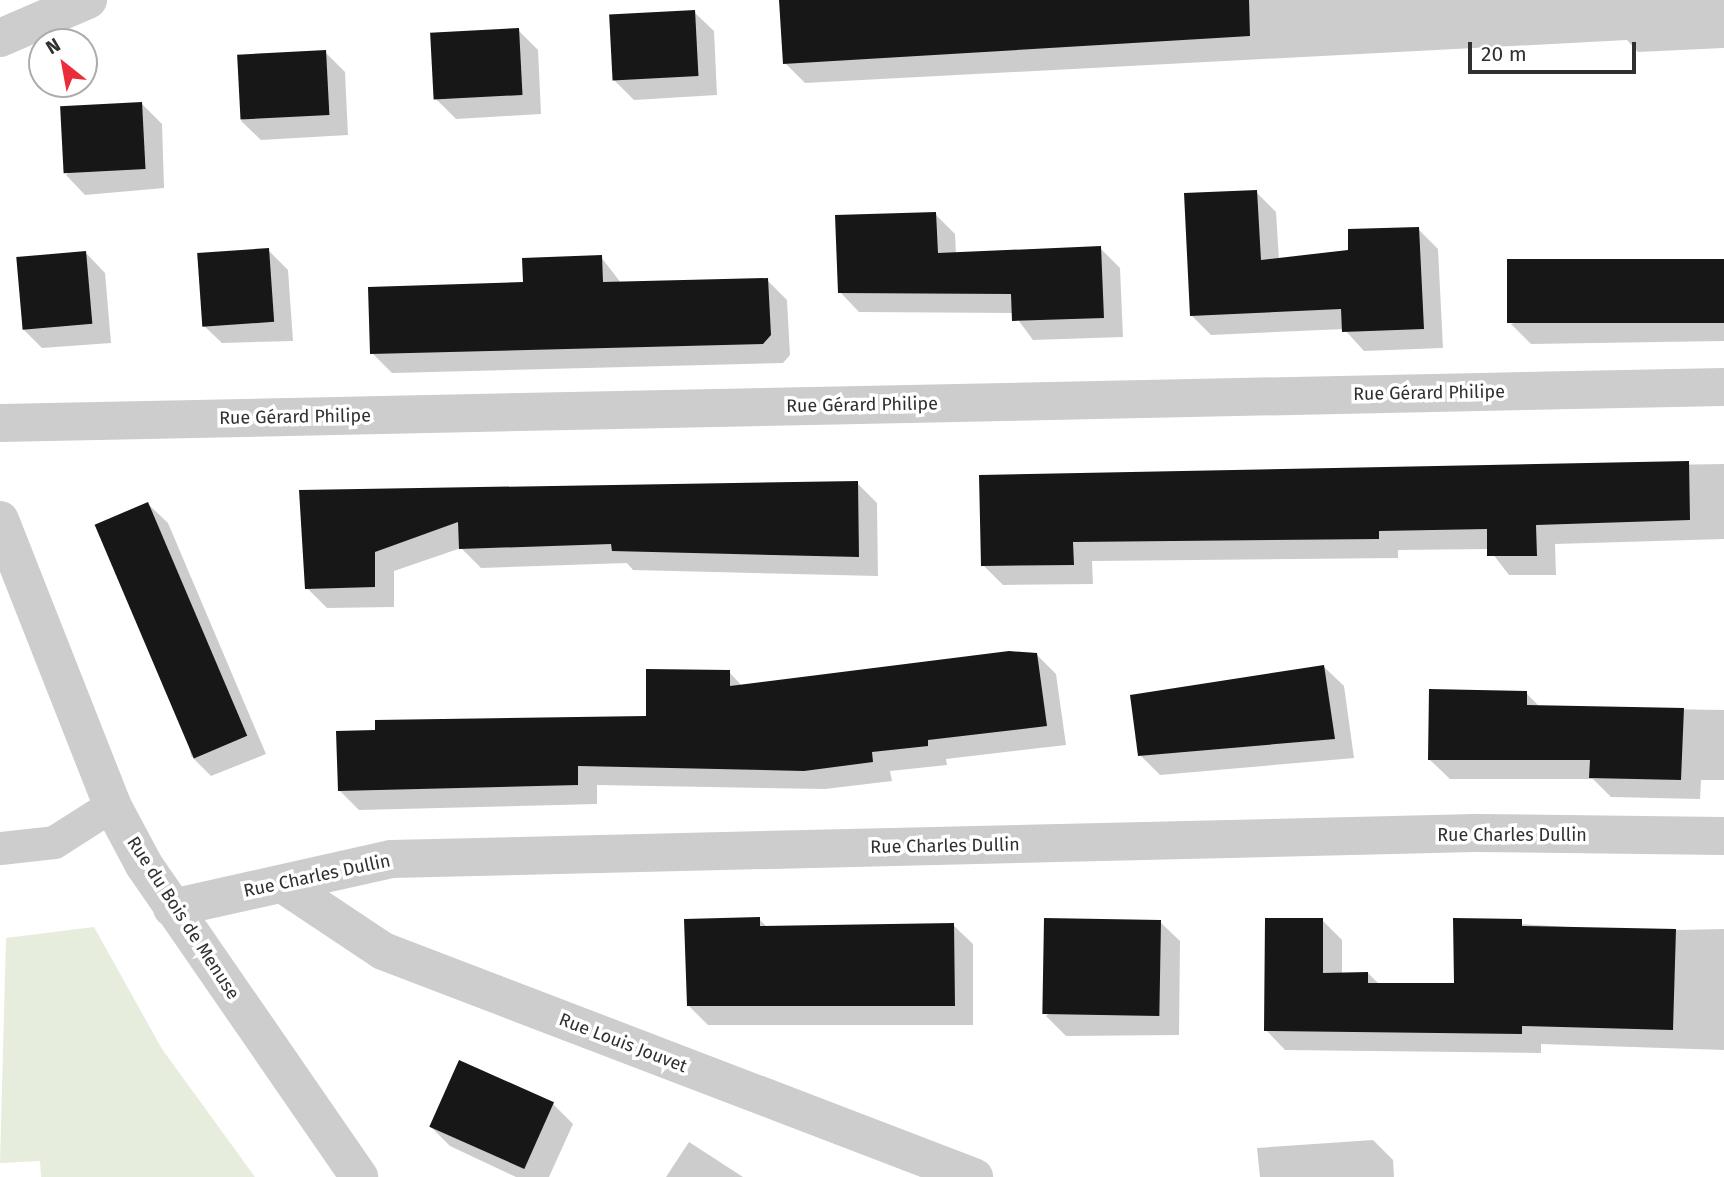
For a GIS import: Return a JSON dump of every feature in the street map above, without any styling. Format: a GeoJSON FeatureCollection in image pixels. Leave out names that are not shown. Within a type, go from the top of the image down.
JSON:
{"type":"FeatureCollection","features":[{"type":"Feature","properties":{"kind":"street"},"geometry":{"type":"LineString","coordinates":[[0,38],[88,0]]}},
{"type":"Feature","properties":{"kind":"street","name":"Rue Gérard Philipe"},"geometry":{"type":"LineString","coordinates":[[0,423],[1724,387]]}},
{"type":"Feature","properties":{"kind":"street","name":"Rue du Bois de Menuse"},"geometry":{"type":"LineString","coordinates":[[0,520],[112,805],[172,908],[359,1177]]}},
{"type":"Feature","properties":{"kind":"street","name":"Rue Charles Dullin"},"geometry":{"type":"LineString","coordinates":[[172,908],[391,859],[1475,833],[1724,836]]}},
{"type":"Feature","properties":{"kind":"street","name":"Rue Louis Jouvet"},"geometry":{"type":"LineString","coordinates":[[284,885],[383,951],[974,1177]]}},
{"type":"Feature","properties":{"kind":"lane"},"geometry":{"type":"LineString","coordinates":[[0,848],[54,842],[112,805]]}},
{"type":"Feature","properties":{"kind":"green space"},"geometry":{"type":"Polygon","coordinates":[[[94,927],[162,1049],[255,1177],[41,1177],[40,1161],[0,1163],[6,938],[94,927]]]}},
{"type":"Feature","properties":{"kind":"building"},"geometry":{"type":"Polygon","coordinates":[[[779,0],[1249,0],[1250,36],[783,64],[779,0]]]}},
{"type":"Feature","properties":{"kind":"building"},"geometry":{"type":"Polygon","coordinates":[[[695,10],[698,76],[613,80],[609,15],[695,10]]]}},
{"type":"Feature","properties":{"kind":"building"},"geometry":{"type":"Polygon","coordinates":[[[519,28],[523,95],[434,100],[430,33],[519,28]]]}},
{"type":"Feature","properties":{"kind":"building"},"geometry":{"type":"Polygon","coordinates":[[[326,50],[329,115],[241,120],[237,55],[326,50]]]}},
{"type":"Feature","properties":{"kind":"building"},"geometry":{"type":"Polygon","coordinates":[[[142,102],[146,169],[64,173],[60,106],[142,102]]]}},
{"type":"Feature","properties":{"kind":"building"},"geometry":{"type":"Polygon","coordinates":[[[1257,190],[1261,260],[1348,250],[1348,229],[1419,227],[1424,329],[1342,332],[1341,309],[1190,316],[1184,193],[1257,190]]]}},
{"type":"Feature","properties":{"kind":"building"},"geometry":{"type":"Polygon","coordinates":[[[936,212],[938,253],[1101,246],[1104,318],[1012,321],[1011,294],[838,293],[835,215],[936,212]]]}},
{"type":"Feature","properties":{"kind":"building"},"geometry":{"type":"Polygon","coordinates":[[[269,248],[274,322],[202,327],[197,253],[269,248]]]}},
{"type":"Feature","properties":{"kind":"building"},"geometry":{"type":"Polygon","coordinates":[[[86,251],[92,324],[23,330],[16,257],[86,251]]]}},
{"type":"Feature","properties":{"kind":"building"},"geometry":{"type":"Polygon","coordinates":[[[602,255],[603,282],[768,278],[771,335],[763,344],[370,354],[368,287],[523,282],[522,258],[602,255]]]}},
{"type":"Feature","properties":{"kind":"building"},"geometry":{"type":"Polygon","coordinates":[[[1507,259],[1724,259],[1724,323],[1507,323],[1507,259]]]}},
{"type":"Feature","properties":{"kind":"building"},"geometry":{"type":"Polygon","coordinates":[[[1689,461],[1690,520],[1536,525],[1537,556],[1487,556],[1487,529],[1379,531],[1379,539],[1073,542],[1074,565],[981,566],[979,475],[1689,461]]]}},
{"type":"Feature","properties":{"kind":"building"},"geometry":{"type":"Polygon","coordinates":[[[858,481],[859,557],[612,551],[611,544],[459,549],[458,522],[375,552],[375,587],[305,589],[299,490],[858,481]]]}},
{"type":"Feature","properties":{"kind":"building"},"geometry":{"type":"Polygon","coordinates":[[[148,502],[247,736],[194,758],[95,525],[148,502]]]}},
{"type":"Feature","properties":{"kind":"building"},"geometry":{"type":"Polygon","coordinates":[[[1009,651],[1037,653],[1047,726],[928,740],[928,746],[872,752],[873,762],[804,771],[578,766],[578,785],[338,791],[336,731],[375,730],[375,720],[646,716],[646,669],[730,670],[730,686],[1009,651]]]}},
{"type":"Feature","properties":{"kind":"building"},"geometry":{"type":"Polygon","coordinates":[[[1324,665],[1335,739],[1138,756],[1130,695],[1324,665]]]}},
{"type":"Feature","properties":{"kind":"building"},"geometry":{"type":"Polygon","coordinates":[[[1429,689],[1527,691],[1527,705],[1684,708],[1681,780],[1589,778],[1590,760],[1428,760],[1429,689]]]}},
{"type":"Feature","properties":{"kind":"building"},"geometry":{"type":"Polygon","coordinates":[[[760,917],[760,926],[954,923],[955,1006],[687,1006],[684,919],[760,917]]]}},
{"type":"Feature","properties":{"kind":"building"},"geometry":{"type":"Polygon","coordinates":[[[1044,918],[1161,920],[1159,1016],[1042,1014],[1044,918]]]}},
{"type":"Feature","properties":{"kind":"building"},"geometry":{"type":"Polygon","coordinates":[[[1265,918],[1323,918],[1323,973],[1368,972],[1368,983],[1454,983],[1453,918],[1522,919],[1522,926],[1676,929],[1673,1030],[1522,1026],[1522,1034],[1264,1031],[1265,918]]]}},
{"type":"Feature","properties":{"kind":"building"},"geometry":{"type":"Polygon","coordinates":[[[459,1060],[554,1102],[524,1169],[429,1127],[459,1060]]]}}]}
